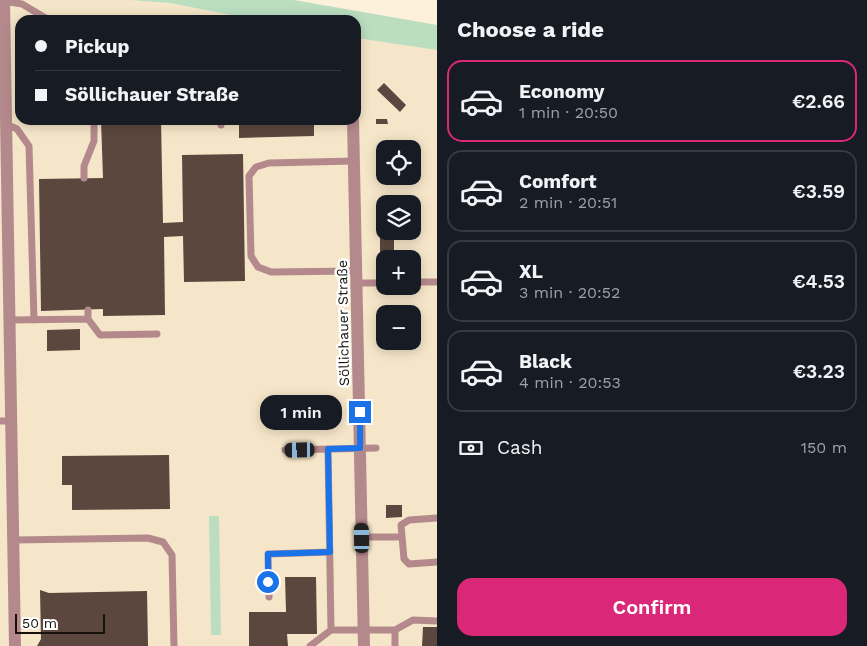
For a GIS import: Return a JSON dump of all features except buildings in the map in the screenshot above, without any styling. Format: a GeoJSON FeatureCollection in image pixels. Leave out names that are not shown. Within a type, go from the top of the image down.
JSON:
{"type":"FeatureCollection","features":[{"type":"Feature","properties":{"kind":"street"},"geometry":{"type":"LineString","coordinates":[[4,0],[3,94],[6,124],[10,320],[6,421],[14,540],[15,646]]}},
{"type":"Feature","properties":{"kind":"street","name":"Söllichauer Straße"},"geometry":{"type":"LineString","coordinates":[[353,125],[364,646]]}},
{"type":"Feature","properties":{"kind":"lane"},"geometry":{"type":"LineString","coordinates":[[0,1],[4,0],[22,4],[41,15]]}},
{"type":"Feature","properties":{"kind":"lane"},"geometry":{"type":"LineString","coordinates":[[6,124],[17,129],[29,146],[34,320]]}},
{"type":"Feature","properties":{"kind":"lane"},"geometry":{"type":"LineString","coordinates":[[84,178],[84,166],[94,141],[94,125]]}},
{"type":"Feature","properties":{"kind":"lane"},"geometry":{"type":"LineString","coordinates":[[354,161],[269,163],[256,167],[249,176],[251,256],[258,267],[271,272],[357,277],[376,281]]}},
{"type":"Feature","properties":{"kind":"lane"},"geometry":{"type":"LineString","coordinates":[[421,282],[437,282]]}},
{"type":"Feature","properties":{"kind":"lane"},"geometry":{"type":"LineString","coordinates":[[88,310],[88,319],[100,335],[157,334]]}},
{"type":"Feature","properties":{"kind":"lane"},"geometry":{"type":"LineString","coordinates":[[10,320],[88,319]]}},
{"type":"Feature","properties":{"kind":"lane"},"geometry":{"type":"LineString","coordinates":[[285,450],[376,448]]}},
{"type":"Feature","properties":{"kind":"lane"},"geometry":{"type":"LineString","coordinates":[[328,449],[331,630]]}},
{"type":"Feature","properties":{"kind":"lane"},"geometry":{"type":"LineString","coordinates":[[437,518],[409,520],[402,525],[404,559],[409,564],[437,562]]}},
{"type":"Feature","properties":{"kind":"lane"},"geometry":{"type":"LineString","coordinates":[[362,538],[402,537]]}},
{"type":"Feature","properties":{"kind":"lane"},"geometry":{"type":"LineString","coordinates":[[14,540],[148,538],[163,542],[172,555],[174,646]]}},
{"type":"Feature","properties":{"kind":"lane"},"geometry":{"type":"LineString","coordinates":[[269,597],[268,554],[330,552]]}},
{"type":"Feature","properties":{"kind":"lane"},"geometry":{"type":"LineString","coordinates":[[310,646],[331,630],[395,630],[413,620],[437,621]]}},
{"type":"Feature","properties":{"kind":"lane"},"geometry":{"type":"LineString","coordinates":[[395,630],[395,646]]}},
{"type":"Feature","properties":{"kind":"shaded area"},"geometry":{"type":"Polygon","coordinates":[[[0,0],[128,0],[170,3],[231,15],[15,15],[15,125],[361,125],[361,39],[437,50],[437,646],[0,646],[0,0]]]}},
{"type":"Feature","properties":{"kind":"green space"},"geometry":{"type":"Polygon","coordinates":[[[128,0],[294,0],[437,25],[437,50],[361,39],[361,15],[231,15],[170,3],[128,0]]]}},
{"type":"Feature","properties":{"kind":"green space"},"geometry":{"type":"Polygon","coordinates":[[[209,516],[219,516],[221,635],[211,635],[209,516]]]}},
{"type":"Feature","properties":{"kind":"route"},"geometry":{"type":"LineString","coordinates":[[268,582],[268,554],[330,552],[328,449],[360,448],[360,412]]}}]}
